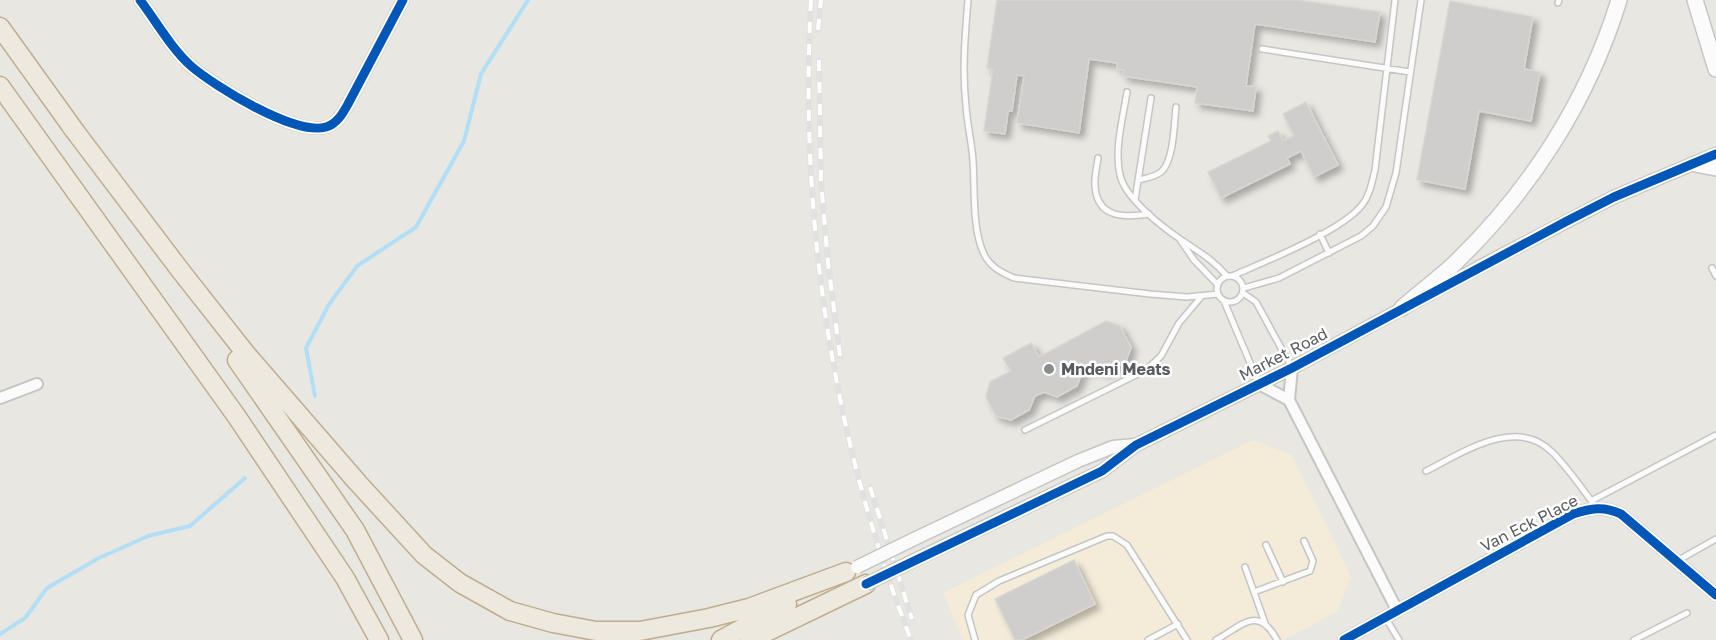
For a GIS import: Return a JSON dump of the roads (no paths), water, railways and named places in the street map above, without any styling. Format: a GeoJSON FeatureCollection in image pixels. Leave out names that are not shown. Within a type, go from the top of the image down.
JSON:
{"type":"FeatureCollection","features":[{"type":"Feature","properties":{"kind":"highway"},"geometry":{"type":"LineString","coordinates":[[0,27],[260,392],[355,530],[413,640]]}},
{"type":"Feature","properties":{"kind":"highway"},"geometry":{"type":"LineString","coordinates":[[0,86],[237,417],[345,578],[379,640]]}},
{"type":"Feature","properties":{"kind":"highway"},"geometry":{"type":"LineString","coordinates":[[71,126],[247,355],[357,483],[424,555],[460,583],[510,611],[596,632],[640,631],[749,608],[852,570]]}},
{"type":"Feature","properties":{"kind":"highway"},"geometry":{"type":"LineString","coordinates":[[721,640],[852,570]]}},
{"type":"Feature","properties":{"kind":"highway"},"geometry":{"type":"LineString","coordinates":[[750,640],[859,588]]}},
{"type":"Feature","properties":{"kind":"highway"},"geometry":{"type":"LineString","coordinates":[[780,640],[859,588]]}},
{"type":"Feature","properties":{"kind":"highway"},"geometry":{"type":"LineString","coordinates":[[640,631],[663,640]]}},
{"type":"Feature","properties":{"kind":"main road"},"geometry":{"type":"LineString","coordinates":[[1402,308],[1452,266],[1476,242],[1516,197],[1536,169],[1579,99],[1619,0]]}},
{"type":"Feature","properties":{"kind":"main road"},"geometry":{"type":"LineString","coordinates":[[1695,0],[1716,69]]}},
{"type":"Feature","properties":{"kind":"main road"},"geometry":{"type":"LineString","coordinates":[[1695,164],[1716,168]]}},
{"type":"Feature","properties":{"kind":"street"},"geometry":{"type":"LineString","coordinates":[[140,0],[190,65],[208,79],[289,124],[326,127],[338,120],[348,104],[403,0]]}},
{"type":"Feature","properties":{"kind":"street","name":"Market Road"},"geometry":{"type":"LineString","coordinates":[[859,588],[1102,471],[1136,445],[1292,368],[1614,197],[1716,154]]}},
{"type":"Feature","properties":{"kind":"street"},"geometry":{"type":"LineString","coordinates":[[1292,368],[1289,400],[1397,610]]}},
{"type":"Feature","properties":{"kind":"street"},"geometry":{"type":"LineString","coordinates":[[0,398],[37,384]]}},
{"type":"Feature","properties":{"kind":"street"},"geometry":{"type":"LineString","coordinates":[[1258,384],[1289,400]]}},
{"type":"Feature","properties":{"kind":"street","name":"Market Road"},"geometry":{"type":"LineString","coordinates":[[852,570],[1078,461],[1113,447],[1136,445]]}},
{"type":"Feature","properties":{"kind":"street","name":"Van Eck Place"},"geometry":{"type":"LineString","coordinates":[[1344,640],[1594,504],[1621,514],[1716,595]]}},
{"type":"Feature","properties":{"kind":"lane"},"geometry":{"type":"LineString","coordinates":[[968,0],[963,63],[973,153],[977,237],[983,254],[991,265],[1001,273],[1014,278],[1150,294],[1202,297],[1218,294]]}},
{"type":"Feature","properties":{"kind":"lane"},"geometry":{"type":"LineString","coordinates":[[1258,384],[1224,301],[1218,294],[1218,285],[1220,281],[1229,276],[1347,219],[1362,204],[1371,188],[1375,170],[1395,0]]}},
{"type":"Feature","properties":{"kind":"lane"},"geometry":{"type":"LineString","coordinates":[[1224,301],[1238,300],[1243,290],[1279,278],[1361,236],[1372,226],[1386,207],[1396,173],[1421,0]]}},
{"type":"Feature","properties":{"kind":"lane"},"geometry":{"type":"LineString","coordinates":[[1262,49],[1410,72]]}},
{"type":"Feature","properties":{"kind":"lane"},"geometry":{"type":"LineString","coordinates":[[1127,92],[1119,150],[1120,176],[1124,186],[1149,214],[1180,240],[1202,252],[1229,276],[1240,280],[1243,290],[1256,302],[1292,368]]}},
{"type":"Feature","properties":{"kind":"lane"},"geometry":{"type":"LineString","coordinates":[[1135,200],[1151,98]]}},
{"type":"Feature","properties":{"kind":"lane"},"geometry":{"type":"LineString","coordinates":[[1138,180],[1160,173],[1166,166],[1170,157],[1176,107]]}},
{"type":"Feature","properties":{"kind":"lane"},"geometry":{"type":"LineString","coordinates":[[1098,158],[1095,185],[1097,197],[1102,206],[1118,216],[1149,214]]}},
{"type":"Feature","properties":{"kind":"lane"},"geometry":{"type":"LineString","coordinates":[[1320,234],[1329,253]]}},
{"type":"Feature","properties":{"kind":"lane"},"geometry":{"type":"LineString","coordinates":[[1180,240],[1194,260],[1218,285]]}},
{"type":"Feature","properties":{"kind":"lane"},"geometry":{"type":"LineString","coordinates":[[1712,268],[1716,276]]}},
{"type":"Feature","properties":{"kind":"lane"},"geometry":{"type":"LineString","coordinates":[[1025,430],[1146,370],[1161,356],[1179,323],[1202,297]]}},
{"type":"Feature","properties":{"kind":"lane"},"geometry":{"type":"LineString","coordinates":[[1426,471],[1490,440],[1516,436],[1532,439],[1552,452],[1594,504],[1716,435]]}},
{"type":"Feature","properties":{"kind":"lane"},"geometry":{"type":"LineString","coordinates":[[975,640],[968,615],[976,595],[999,581],[1107,536],[1113,536],[1127,545],[1187,640]]}},
{"type":"Feature","properties":{"kind":"lane"},"geometry":{"type":"LineString","coordinates":[[1677,561],[1716,539]]}},
{"type":"Feature","properties":{"kind":"lane"},"geometry":{"type":"LineString","coordinates":[[1254,592],[1310,571],[1314,561],[1304,541]]}},
{"type":"Feature","properties":{"kind":"lane"},"geometry":{"type":"LineString","coordinates":[[1266,546],[1283,582]]}},
{"type":"Feature","properties":{"kind":"lane"},"geometry":{"type":"LineString","coordinates":[[1245,567],[1265,623],[1277,640]]}},
{"type":"Feature","properties":{"kind":"lane"},"geometry":{"type":"LineString","coordinates":[[1634,640],[1687,613]]}},
{"type":"Feature","properties":{"kind":"lane"},"geometry":{"type":"LineString","coordinates":[[1385,617],[1399,640]]}},
{"type":"Feature","properties":{"kind":"lane"},"geometry":{"type":"LineString","coordinates":[[1216,640],[1249,621],[1258,619],[1265,623]]}},
{"type":"Feature","properties":{"kind":"lane"},"geometry":{"type":"LineString","coordinates":[[1148,640],[1178,624]]}},
{"type":"Feature","properties":{"kind":"waterway"},"geometry":{"type":"LineString","coordinates":[[315,396],[306,348],[328,306],[357,266],[416,227],[464,141],[481,74],[528,0]]}},
{"type":"Feature","properties":{"kind":"waterway"},"geometry":{"type":"LineString","coordinates":[[0,634],[25,618],[47,588],[99,558],[148,536],[190,526],[245,478]]}},
{"type":"Feature","properties":{"kind":"railway"},"geometry":{"type":"LineString","coordinates":[[811,0],[810,163],[827,325],[841,406],[860,485],[911,640]]}},
{"type":"Feature","properties":{"kind":"railway"},"geometry":{"type":"LineString","coordinates":[[818,30],[821,0]]}},
{"type":"Feature","properties":{"kind":"railway"},"geometry":{"type":"LineString","coordinates":[[819,60],[821,181],[828,263],[840,356]]}},
{"type":"Feature","properties":{"kind":"railway"},"geometry":{"type":"LineString","coordinates":[[870,487],[912,619]]}},
{"type":"Feature","properties":{"kind":"place","name":"Mndeni Meats"},"geometry":{"type":"Point","coordinates":[1049,369]}}]}
